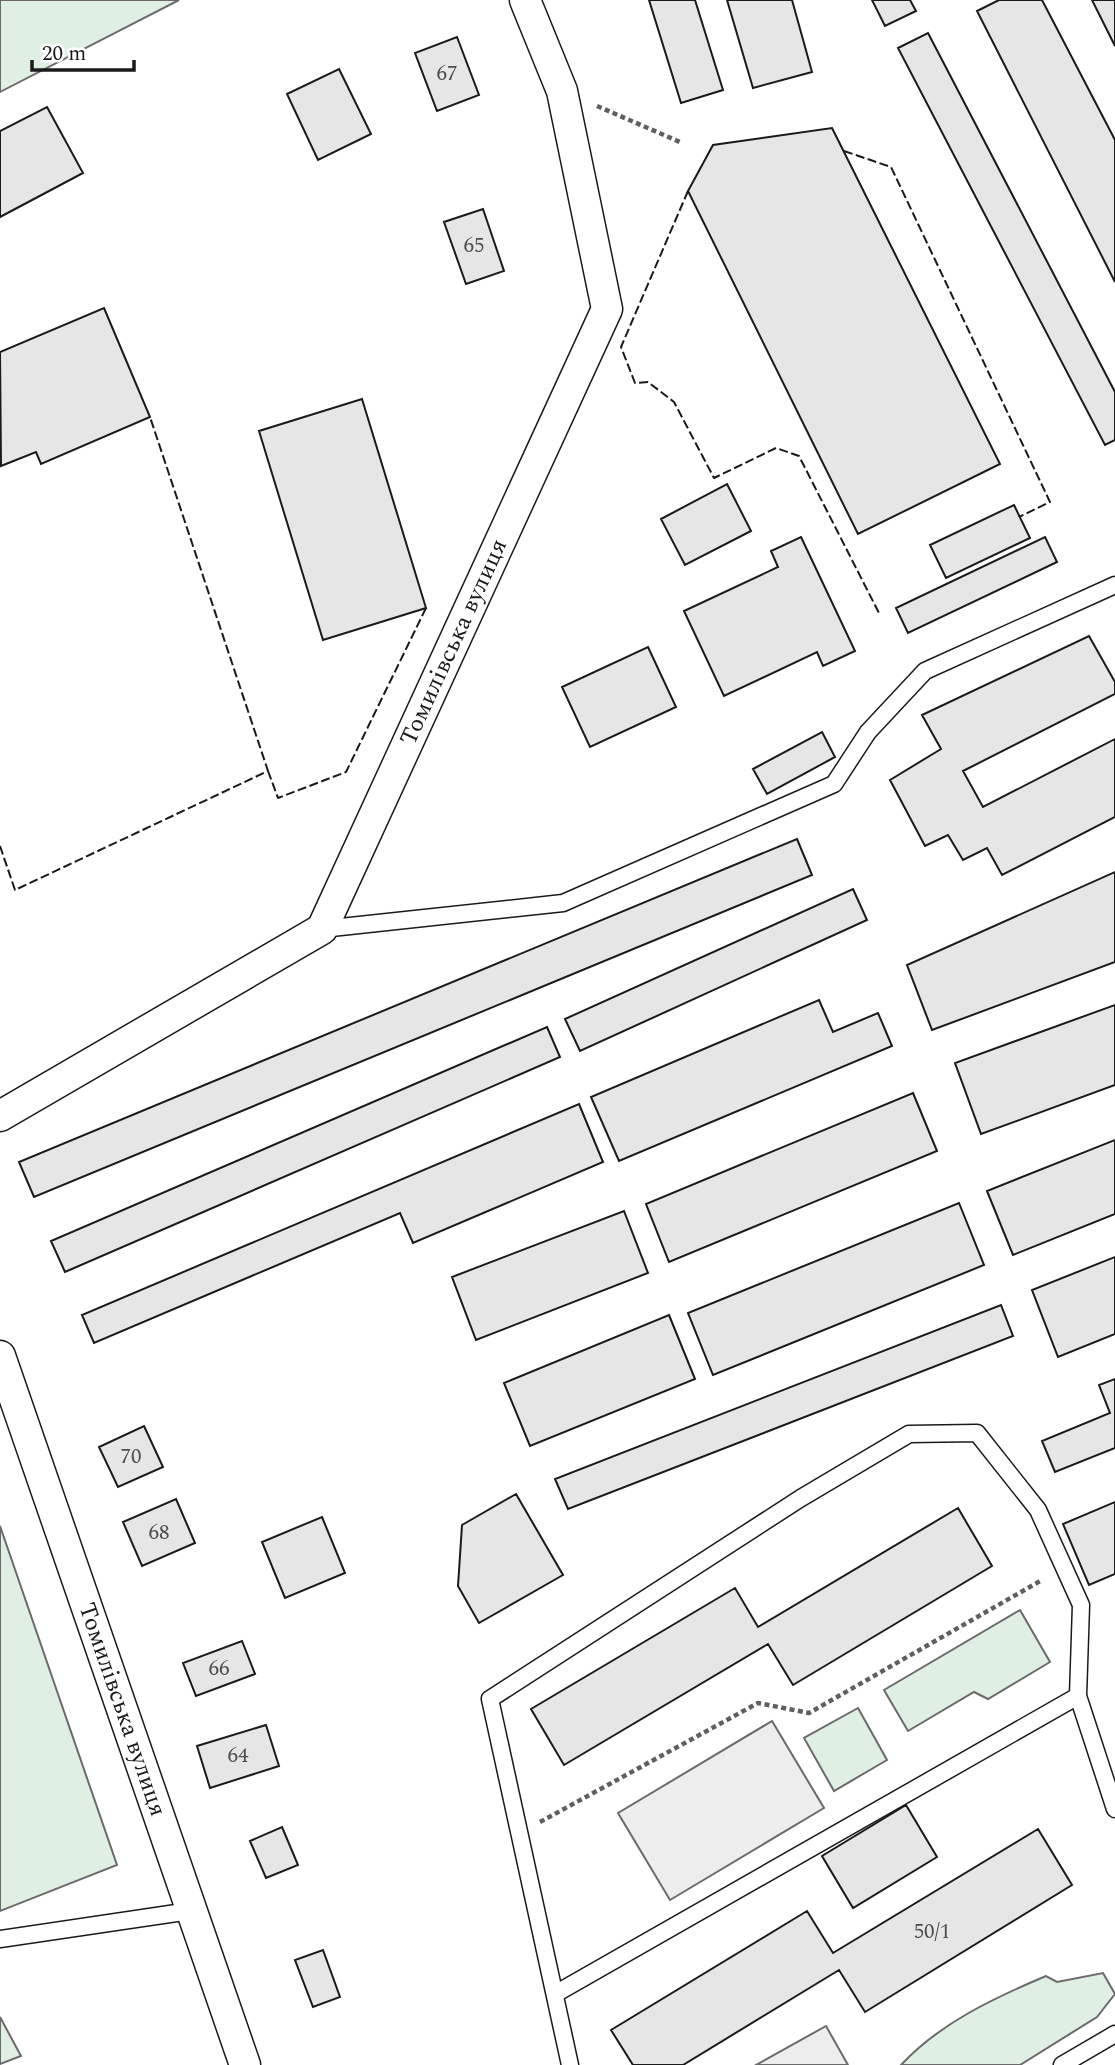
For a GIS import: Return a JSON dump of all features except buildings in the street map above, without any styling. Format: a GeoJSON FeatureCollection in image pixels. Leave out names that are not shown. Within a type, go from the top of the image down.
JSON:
{"type":"FeatureCollection","features":[{"type":"Feature","properties":{"kind":"street","name":"Томилівська вулиця"},"geometry":{"type":"LineString","coordinates":[[322,929],[607,309],[562,91],[525,0]]}},
{"type":"Feature","properties":{"kind":"street"},"geometry":{"type":"LineString","coordinates":[[0,1116],[322,929]]}},
{"type":"Feature","properties":{"kind":"street","name":"Томилівська вулиця"},"geometry":{"type":"LineString","coordinates":[[0,1356],[245,2065]]}},
{"type":"Feature","properties":{"kind":"lane"},"geometry":{"type":"LineString","coordinates":[[322,929],[562,903],[834,784],[868,732],[925,671],[1115,585]]}},
{"type":"Feature","properties":{"kind":"lane"},"geometry":{"type":"LineString","coordinates":[[570,2065],[490,1699],[802,1498],[909,1434],[978,1433],[1038,1510],[1081,1605],[1079,1696],[1115,1809]]}},
{"type":"Feature","properties":{"kind":"lane"},"geometry":{"type":"LineString","coordinates":[[555,1994],[1079,1696]]}},
{"type":"Feature","properties":{"kind":"lane"},"geometry":{"type":"LineString","coordinates":[[0,1939],[190,1911]]}},
{"type":"Feature","properties":{"kind":"lane"},"geometry":{"type":"LineString","coordinates":[[1062,2065],[1115,2034]]}},
{"type":"Feature","properties":{"kind":"path"},"geometry":{"type":"LineString","coordinates":[[562,91],[680,142]]}},
{"type":"Feature","properties":{"kind":"path"},"geometry":{"type":"LineString","coordinates":[[519,1833],[758,1703],[809,1713],[1064,1567]]}},
{"type":"Feature","properties":{"kind":"green space"},"geometry":{"type":"Polygon","coordinates":[[[0,0],[179,0],[0,92],[0,0]]]}},
{"type":"Feature","properties":{"kind":"green space"},"geometry":{"type":"Polygon","coordinates":[[[0,1526],[117,1865],[0,1911],[0,1526]]]}},
{"type":"Feature","properties":{"kind":"green space"},"geometry":{"type":"Polygon","coordinates":[[[1020,1610],[1050,1662],[988,1699],[974,1692],[908,1731],[884,1690],[1020,1610]]]}},
{"type":"Feature","properties":{"kind":"green space"},"geometry":{"type":"Polygon","coordinates":[[[858,1708],[887,1760],[834,1791],[804,1738],[858,1708]]]}},
{"type":"Feature","properties":{"kind":"green space"},"geometry":{"type":"Polygon","coordinates":[[[1103,1973],[1115,1994],[1097,2017],[1020,2065],[901,2065],[950,2024],[1007,1993],[1046,1976],[1057,1982],[1103,1973]]]}},
{"type":"Feature","properties":{"kind":"green space"},"geometry":{"type":"Polygon","coordinates":[[[0,2017],[21,2056],[0,2064],[0,2017]]]}},
{"type":"Feature","properties":{"kind":"shaded area"},"geometry":{"type":"Polygon","coordinates":[[[772,1721],[824,1808],[670,1900],[618,1813],[772,1721]]]}},
{"type":"Feature","properties":{"kind":"shaded area"},"geometry":{"type":"Polygon","coordinates":[[[826,2026],[848,2065],[756,2065],[826,2026]]]}},
{"type":"Feature","properties":{"kind":"fence"},"geometry":{"type":"LineString","coordinates":[[844,151],[891,167],[1050,502],[1019,517]]}},
{"type":"Feature","properties":{"kind":"fence"},"geometry":{"type":"LineString","coordinates":[[688,191],[621,347],[635,383],[648,382],[674,402],[714,478],[776,448],[799,456],[880,615]]}},
{"type":"Feature","properties":{"kind":"fence"},"geometry":{"type":"LineString","coordinates":[[0,846],[15,890],[268,771],[150,417]]}},
{"type":"Feature","properties":{"kind":"fence"},"geometry":{"type":"LineString","coordinates":[[268,771],[278,798],[346,772],[426,608]]}}]}
